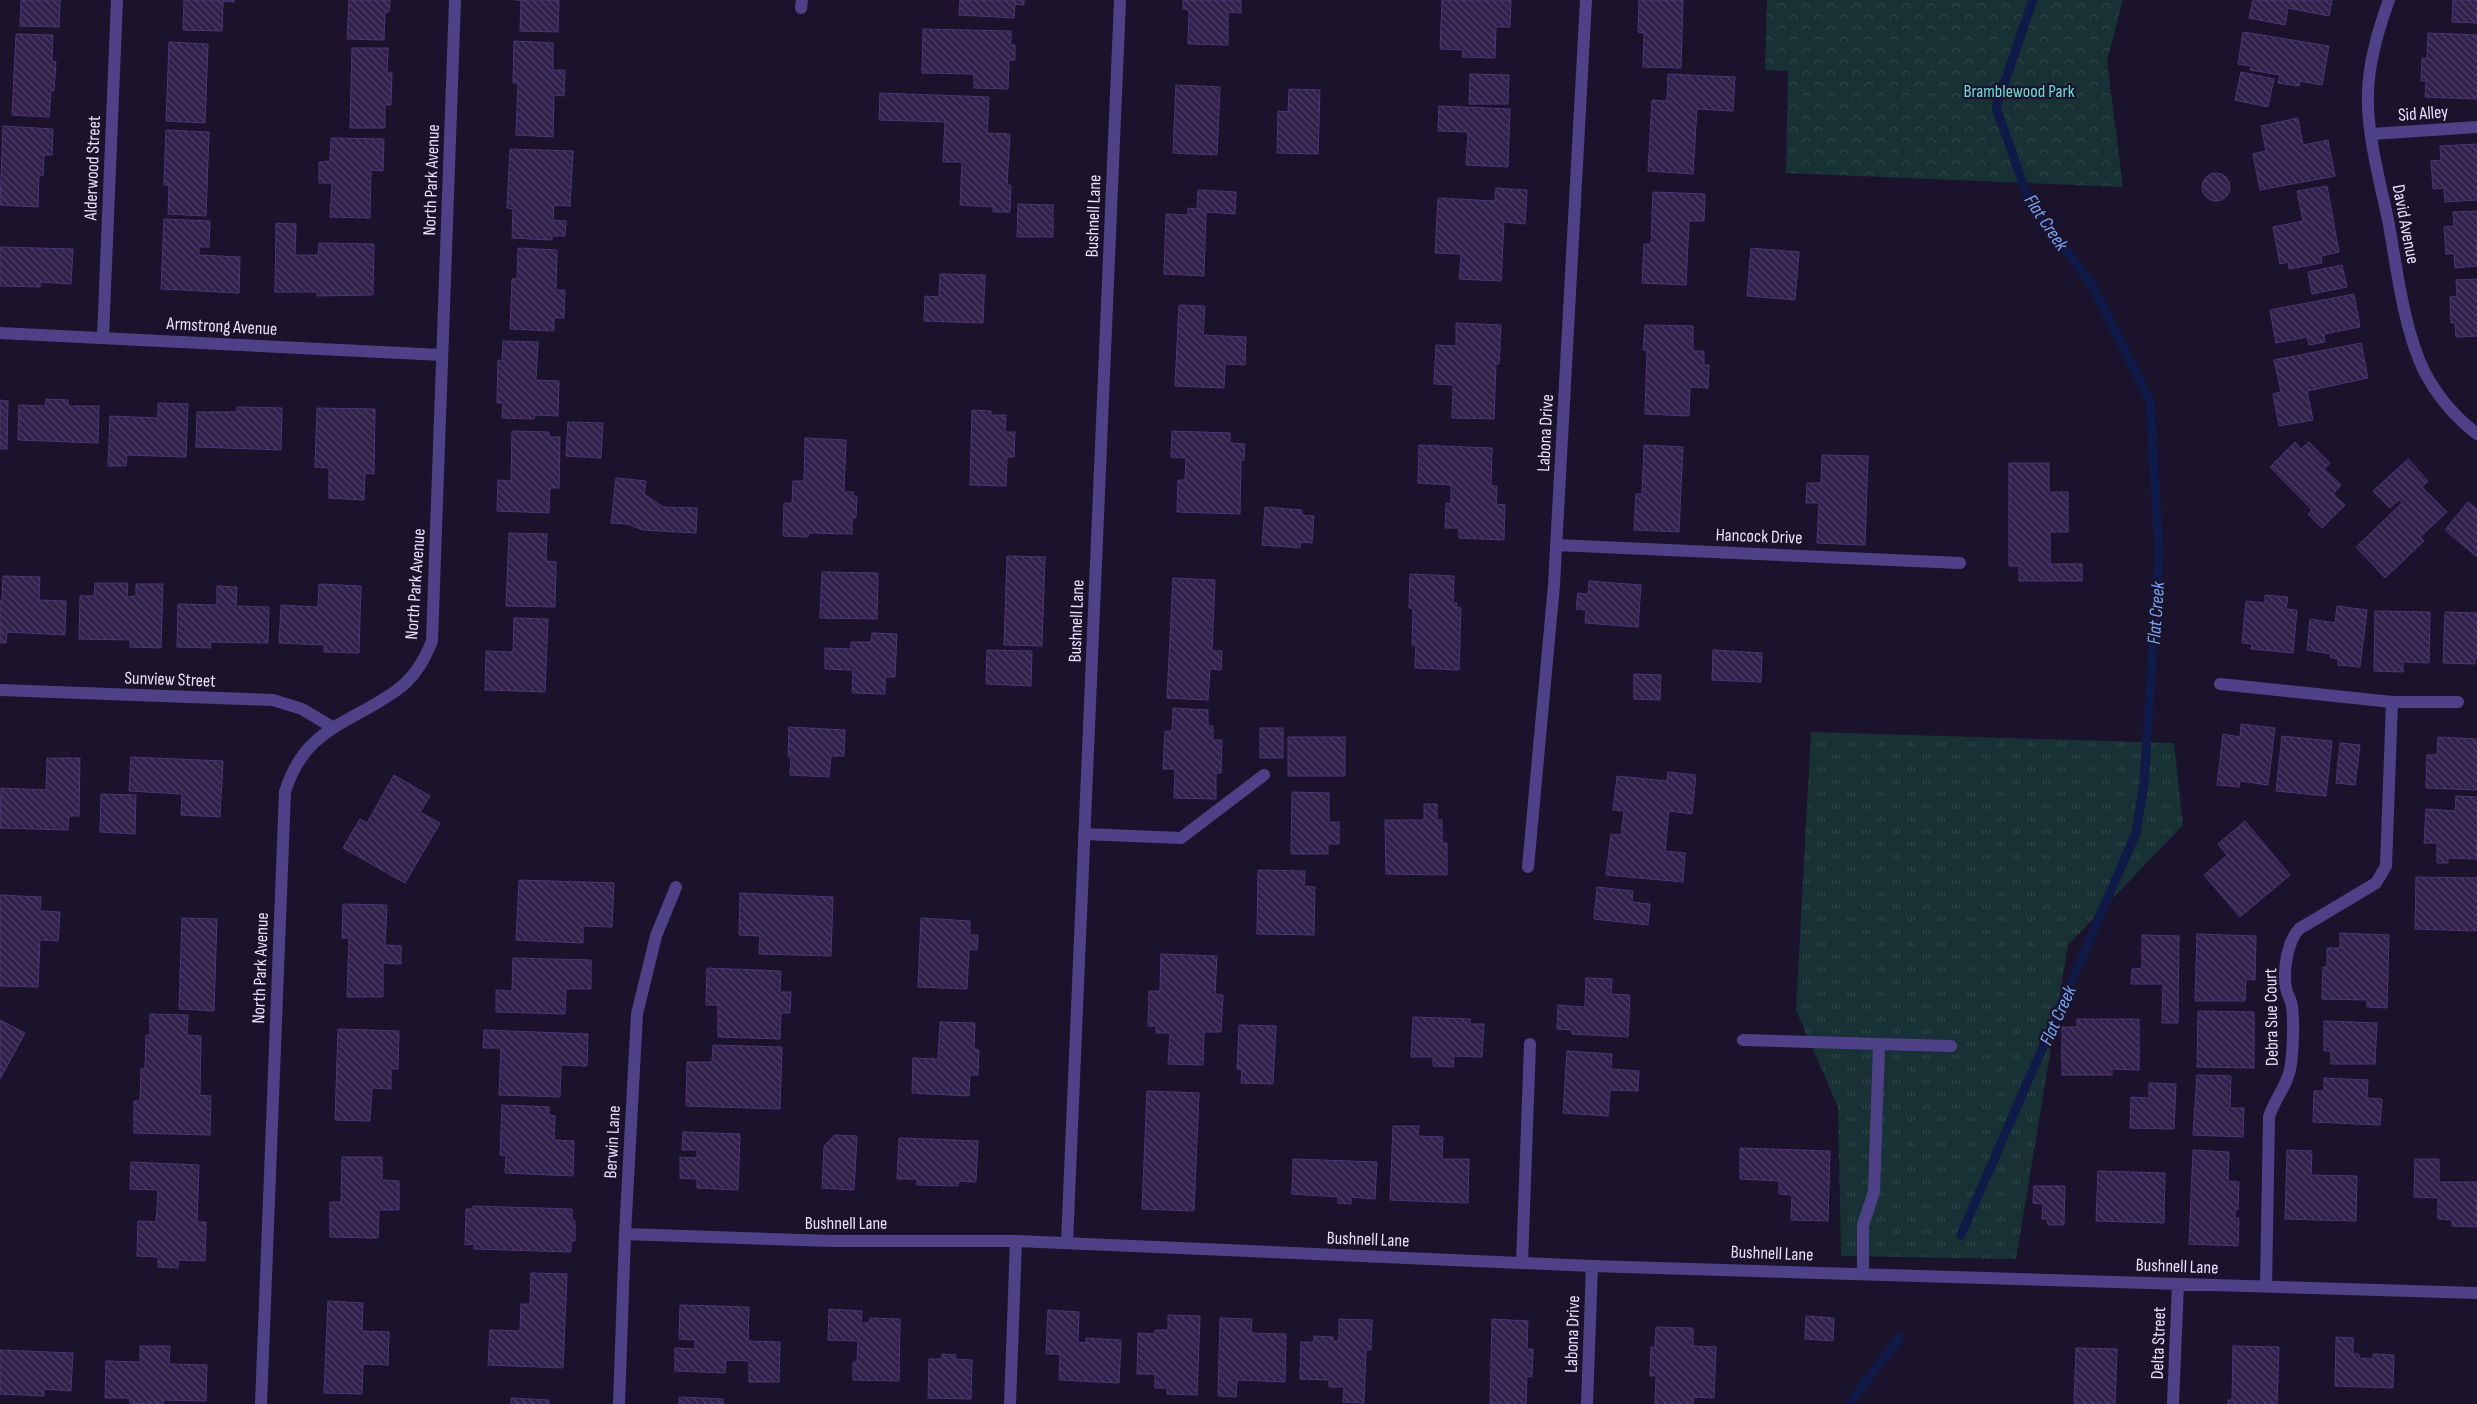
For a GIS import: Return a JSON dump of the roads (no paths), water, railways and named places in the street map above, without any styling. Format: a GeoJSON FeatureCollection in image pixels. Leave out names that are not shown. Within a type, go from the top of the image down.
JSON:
{"type":"FeatureCollection","features":[{"type":"Feature","properties":{"kind":"street","name":"Alderwood Street"},"geometry":{"type":"LineString","coordinates":[[103,337],[117,0]]}},
{"type":"Feature","properties":{"kind":"street","name":"North Park Avenue"},"geometry":{"type":"LineString","coordinates":[[261,1404],[285,792],[290,775],[303,755],[332,727],[398,690],[422,663],[432,641],[455,0]]}},
{"type":"Feature","properties":{"kind":"street","name":"Bushnell Lane"},"geometry":{"type":"LineString","coordinates":[[1067,1243],[1120,0]]}},
{"type":"Feature","properties":{"kind":"street","name":"Labona Drive"},"geometry":{"type":"LineString","coordinates":[[1528,866],[1556,545],[1586,0]]}},
{"type":"Feature","properties":{"kind":"street","name":"David Avenue"},"geometry":{"type":"LineString","coordinates":[[2389,0],[2378,32],[2370,65],[2368,94],[2372,134],[2409,327],[2424,370],[2439,396],[2460,421],[2477,434]]}},
{"type":"Feature","properties":{"kind":"street","name":"Sid Alley"},"geometry":{"type":"LineString","coordinates":[[2372,134],[2477,127]]}},
{"type":"Feature","properties":{"kind":"street","name":"Armstrong Avenue"},"geometry":{"type":"LineString","coordinates":[[0,333],[442,355]]}},
{"type":"Feature","properties":{"kind":"street","name":"Hancock Drive"},"geometry":{"type":"LineString","coordinates":[[1556,545],[1960,562]]}},
{"type":"Feature","properties":{"kind":"street"},"geometry":{"type":"LineString","coordinates":[[2220,684],[2392,702],[2458,702]]}},
{"type":"Feature","properties":{"kind":"street","name":"Sunview Street"},"geometry":{"type":"LineString","coordinates":[[0,690],[272,700],[302,709],[332,727]]}},
{"type":"Feature","properties":{"kind":"street","name":"Debra Sue Court"},"geometry":{"type":"LineString","coordinates":[[2266,1287],[2269,1117],[2288,1078],[2292,1061],[2292,1008],[2286,986],[2289,946],[2292,937],[2299,930],[2376,883],[2386,866],[2392,702]]}},
{"type":"Feature","properties":{"kind":"street"},"geometry":{"type":"LineString","coordinates":[[1084,834],[1181,838],[1264,775]]}},
{"type":"Feature","properties":{"kind":"street","name":"Berwin Lane"},"geometry":{"type":"LineString","coordinates":[[619,1404],[625,1234],[637,1014],[656,936],[676,888]]}},
{"type":"Feature","properties":{"kind":"street"},"geometry":{"type":"LineString","coordinates":[[1743,1040],[1951,1046]]}},
{"type":"Feature","properties":{"kind":"street"},"geometry":{"type":"LineString","coordinates":[[1522,1263],[1530,1044]]}},
{"type":"Feature","properties":{"kind":"street"},"geometry":{"type":"LineString","coordinates":[[1863,1274],[1863,1225],[1874,1192],[1878,1044]]}},
{"type":"Feature","properties":{"kind":"street","name":"Bushnell Lane"},"geometry":{"type":"LineString","coordinates":[[625,1234],[832,1241],[1016,1241],[1592,1266],[2477,1293]]}},
{"type":"Feature","properties":{"kind":"street"},"geometry":{"type":"LineString","coordinates":[[1010,1404],[1016,1241]]}},
{"type":"Feature","properties":{"kind":"street","name":"Labona Drive"},"geometry":{"type":"LineString","coordinates":[[1587,1404],[1592,1266]]}},
{"type":"Feature","properties":{"kind":"street","name":"Delta Street"},"geometry":{"type":"LineString","coordinates":[[2173,1404],[2178,1284]]}},
{"type":"Feature","properties":{"kind":"waterway","name":"Flat Creek"},"geometry":{"type":"LineString","coordinates":[[1961,1235],[2136,833],[2144,784],[2159,551],[2150,401],[2092,285],[2029,201],[1996,107],[2033,0]]}},
{"type":"Feature","properties":{"kind":"waterway","name":"Flat Creek"},"geometry":{"type":"LineString","coordinates":[[1849,1404],[1900,1337]]}},
{"type":"Feature","properties":{"kind":"park label","name":"Bramblewood Park"},"geometry":{"type":"Point","coordinates":[2019,91]}}]}
